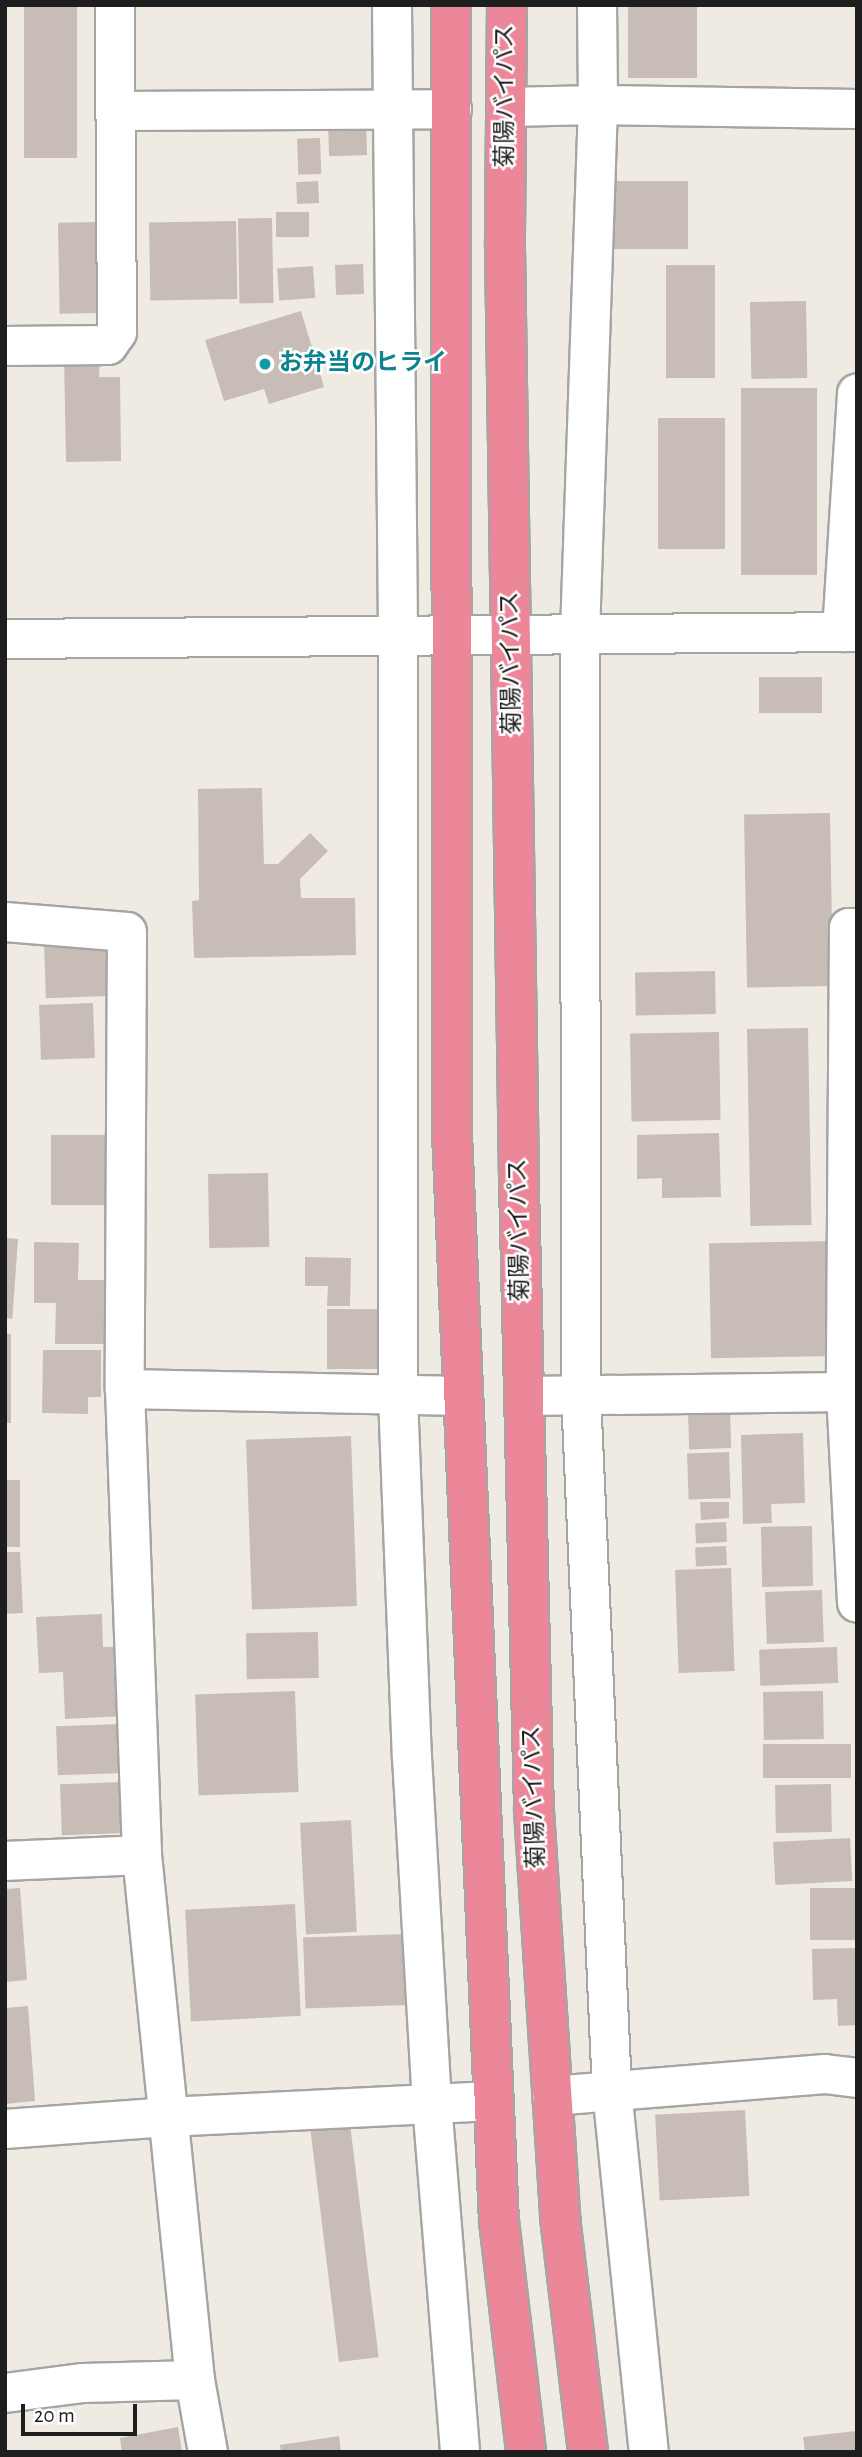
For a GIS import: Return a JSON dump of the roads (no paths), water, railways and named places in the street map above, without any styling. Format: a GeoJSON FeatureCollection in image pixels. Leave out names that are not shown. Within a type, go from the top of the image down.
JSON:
{"type":"FeatureCollection","features":[{"type":"Feature","properties":{"kind":"highway"},"geometry":{"type":"LineString","coordinates":[[451,5],[452,1133],[499,2221],[526,2452]]}},
{"type":"Feature","properties":{"kind":"highway","name":"菊陽バイパス"},"geometry":{"type":"LineString","coordinates":[[507,5],[505,247],[524,1396],[534,1811],[560,2217],[588,2452]]}},
{"type":"Feature","properties":{"kind":"street"},"geometry":{"type":"LineString","coordinates":[[5,346],[108,345],[117,332],[116,5]]}},
{"type":"Feature","properties":{"kind":"street"},"geometry":{"type":"LineString","coordinates":[[392,5],[398,635],[398,1396],[412,1757],[432,2103],[460,2452]]}},
{"type":"Feature","properties":{"kind":"street"},"geometry":{"type":"LineString","coordinates":[[597,5],[598,105],[580,634],[581,1395],[612,2090],[649,2452]]}},
{"type":"Feature","properties":{"kind":"street"},"geometry":{"type":"LineString","coordinates":[[506,107],[598,105],[857,109]]}},
{"type":"Feature","properties":{"kind":"street"},"geometry":{"type":"LineString","coordinates":[[116,111],[452,109]]}},
{"type":"Feature","properties":{"kind":"street"},"geometry":{"type":"LineString","coordinates":[[5,639],[849,632],[857,393]]}},
{"type":"Feature","properties":{"kind":"street"},"geometry":{"type":"LineString","coordinates":[[5,922],[127,932],[125,1389],[142,1855],[195,2380],[208,2452]]}},
{"type":"Feature","properties":{"kind":"street"},"geometry":{"type":"LineString","coordinates":[[857,928],[849,928],[846,1392],[857,1603]]}},
{"type":"Feature","properties":{"kind":"street"},"geometry":{"type":"LineString","coordinates":[[125,1389],[463,1396]]}},
{"type":"Feature","properties":{"kind":"street"},"geometry":{"type":"LineString","coordinates":[[524,1396],[846,1392]]}},
{"type":"Feature","properties":{"kind":"street"},"geometry":{"type":"LineString","coordinates":[[5,1861],[142,1855]]}},
{"type":"Feature","properties":{"kind":"street"},"geometry":{"type":"LineString","coordinates":[[552,2096],[825,2074],[857,2078]]}},
{"type":"Feature","properties":{"kind":"street"},"geometry":{"type":"LineString","coordinates":[[5,2129],[167,2117],[493,2101]]}},
{"type":"Feature","properties":{"kind":"street"},"geometry":{"type":"LineString","coordinates":[[5,2393],[83,2383],[195,2380]]}},
{"type":"Feature","properties":{"kind":"place","name":"お弁当のヒライ"},"geometry":{"type":"Point","coordinates":[265,364]}}]}
